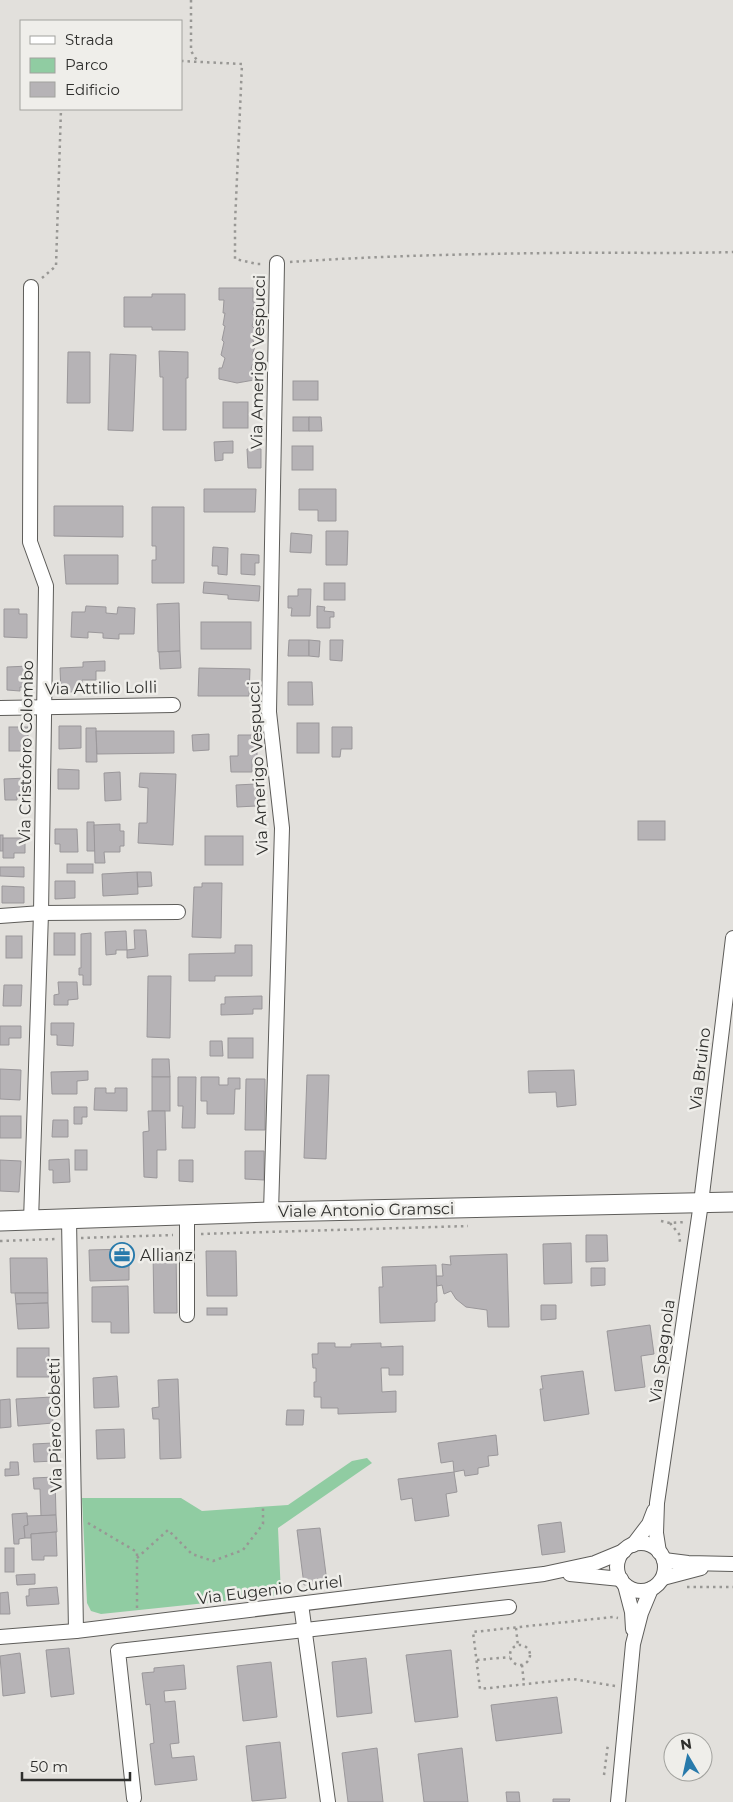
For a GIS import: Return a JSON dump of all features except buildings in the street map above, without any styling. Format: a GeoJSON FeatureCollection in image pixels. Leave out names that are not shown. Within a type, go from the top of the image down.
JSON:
{"type":"FeatureCollection","features":[{"type":"Feature","properties":{"kind":"street","name":"Via Amerigo Vespucci"},"geometry":{"type":"LineString","coordinates":[[271,1212],[282,828],[269,712],[277,263]]}},
{"type":"Feature","properties":{"kind":"street","name":"Via Cristoforo Colombo"},"geometry":{"type":"LineString","coordinates":[[31,287],[30,542],[46,586],[41,913],[31,1221]]}},
{"type":"Feature","properties":{"kind":"street","name":"Via Attilio Lolli"},"geometry":{"type":"LineString","coordinates":[[0,708],[173,705]]}},
{"type":"Feature","properties":{"kind":"street"},"geometry":{"type":"LineString","coordinates":[[0,916],[41,913],[178,912]]}},
{"type":"Feature","properties":{"kind":"street","name":"Via Bruino"},"geometry":{"type":"LineString","coordinates":[[701,1203],[733,938]]}},
{"type":"Feature","properties":{"kind":"street","name":"Viale Antonio Gramsci"},"geometry":{"type":"LineString","coordinates":[[0,1220],[31,1221],[187,1214],[733,1202]]}},
{"type":"Feature","properties":{"kind":"street","name":"Via Spagnola"},"geometry":{"type":"LineString","coordinates":[[662,1556],[656,1533],[657,1503],[701,1203]]}},
{"type":"Feature","properties":{"kind":"street"},"geometry":{"type":"LineString","coordinates":[[187,1214],[187,1315]]}},
{"type":"Feature","properties":{"kind":"street","name":"Via Piero Gobetti"},"geometry":{"type":"LineString","coordinates":[[69,1219],[76,1631]]}},
{"type":"Feature","properties":{"kind":"street","name":"Via Spagnola"},"geometry":{"type":"LineString","coordinates":[[629,1548],[649,1524],[657,1503]]}},
{"type":"Feature","properties":{"kind":"street"},"geometry":{"type":"LineString","coordinates":[[634,1644],[632,1612],[618,1572],[618,1564],[629,1548],[648,1544],[662,1556],[688,1563],[729,1564]]}},
{"type":"Feature","properties":{"kind":"street","name":"Via Eugenio Curiel"},"geometry":{"type":"LineString","coordinates":[[0,1637],[137,1624],[544,1574],[595,1563],[629,1548]]}},
{"type":"Feature","properties":{"kind":"street"},"geometry":{"type":"LineString","coordinates":[[623,1582],[638,1591],[651,1589],[663,1578],[665,1566],[662,1556]]}},
{"type":"Feature","properties":{"kind":"street"},"geometry":{"type":"LineString","coordinates":[[663,1578],[729,1564]]}},
{"type":"Feature","properties":{"kind":"street","name":"Via Eugenio Curiel"},"geometry":{"type":"LineString","coordinates":[[544,1574],[583,1574],[623,1582]]}},
{"type":"Feature","properties":{"kind":"street"},"geometry":{"type":"LineString","coordinates":[[618,1802],[634,1644],[641,1613],[651,1589]]}},
{"type":"Feature","properties":{"kind":"street"},"geometry":{"type":"LineString","coordinates":[[301,1604],[328,1802]]}},
{"type":"Feature","properties":{"kind":"street"},"geometry":{"type":"LineString","coordinates":[[118,1651],[509,1607]]}},
{"type":"Feature","properties":{"kind":"street"},"geometry":{"type":"LineString","coordinates":[[115,1626],[134,1798]]}},
{"type":"Feature","properties":{"kind":"path"},"geometry":{"type":"LineString","coordinates":[[191,0],[191,51],[198,62]]}},
{"type":"Feature","properties":{"kind":"path"},"geometry":{"type":"LineString","coordinates":[[182,61],[242,64],[235,259],[257,264],[353,258],[461,255],[733,252]]}},
{"type":"Feature","properties":{"kind":"path"},"geometry":{"type":"LineString","coordinates":[[31,287],[56,266],[61,110]]}},
{"type":"Feature","properties":{"kind":"path"},"geometry":{"type":"LineString","coordinates":[[654,1220],[670,1223],[679,1234],[680,1243]]}},
{"type":"Feature","properties":{"kind":"path"},"geometry":{"type":"LineString","coordinates":[[0,1241],[476,1225]]}},
{"type":"Feature","properties":{"kind":"path"},"geometry":{"type":"LineString","coordinates":[[137,1558],[168,1530],[192,1554],[213,1561],[243,1550],[263,1524],[263,1506]]}},
{"type":"Feature","properties":{"kind":"path"},"geometry":{"type":"LineString","coordinates":[[74,1514],[137,1552],[137,1624]]}},
{"type":"Feature","properties":{"kind":"path"},"geometry":{"type":"LineString","coordinates":[[686,1587],[733,1587]]}},
{"type":"Feature","properties":{"kind":"path"},"geometry":{"type":"LineString","coordinates":[[615,1686],[573,1679],[480,1689],[473,1632],[613,1617],[625,1619]]}},
{"type":"Feature","properties":{"kind":"path"},"geometry":{"type":"LineString","coordinates":[[516,1628],[518,1646]]}},
{"type":"Feature","properties":{"kind":"path"},"geometry":{"type":"LineString","coordinates":[[510,1656],[511,1651],[518,1646]]}},
{"type":"Feature","properties":{"kind":"path"},"geometry":{"type":"LineString","coordinates":[[510,1656],[516,1664],[522,1665],[527,1661],[529,1655],[527,1649],[518,1646]]}},
{"type":"Feature","properties":{"kind":"path"},"geometry":{"type":"LineString","coordinates":[[476,1660],[510,1656]]}},
{"type":"Feature","properties":{"kind":"path"},"geometry":{"type":"LineString","coordinates":[[522,1665],[524,1684]]}},
{"type":"Feature","properties":{"kind":"green space"},"geometry":{"type":"Polygon","coordinates":[[[367,1458],[372,1463],[278,1528],[281,1595],[101,1614],[91,1611],[87,1603],[82,1498],[181,1498],[202,1511],[288,1505],[352,1461],[367,1458]]]}},
{"type":"Feature","properties":{"kind":"place","name":"Allianz"},"geometry":{"type":"Point","coordinates":[122,1255]}}]}
